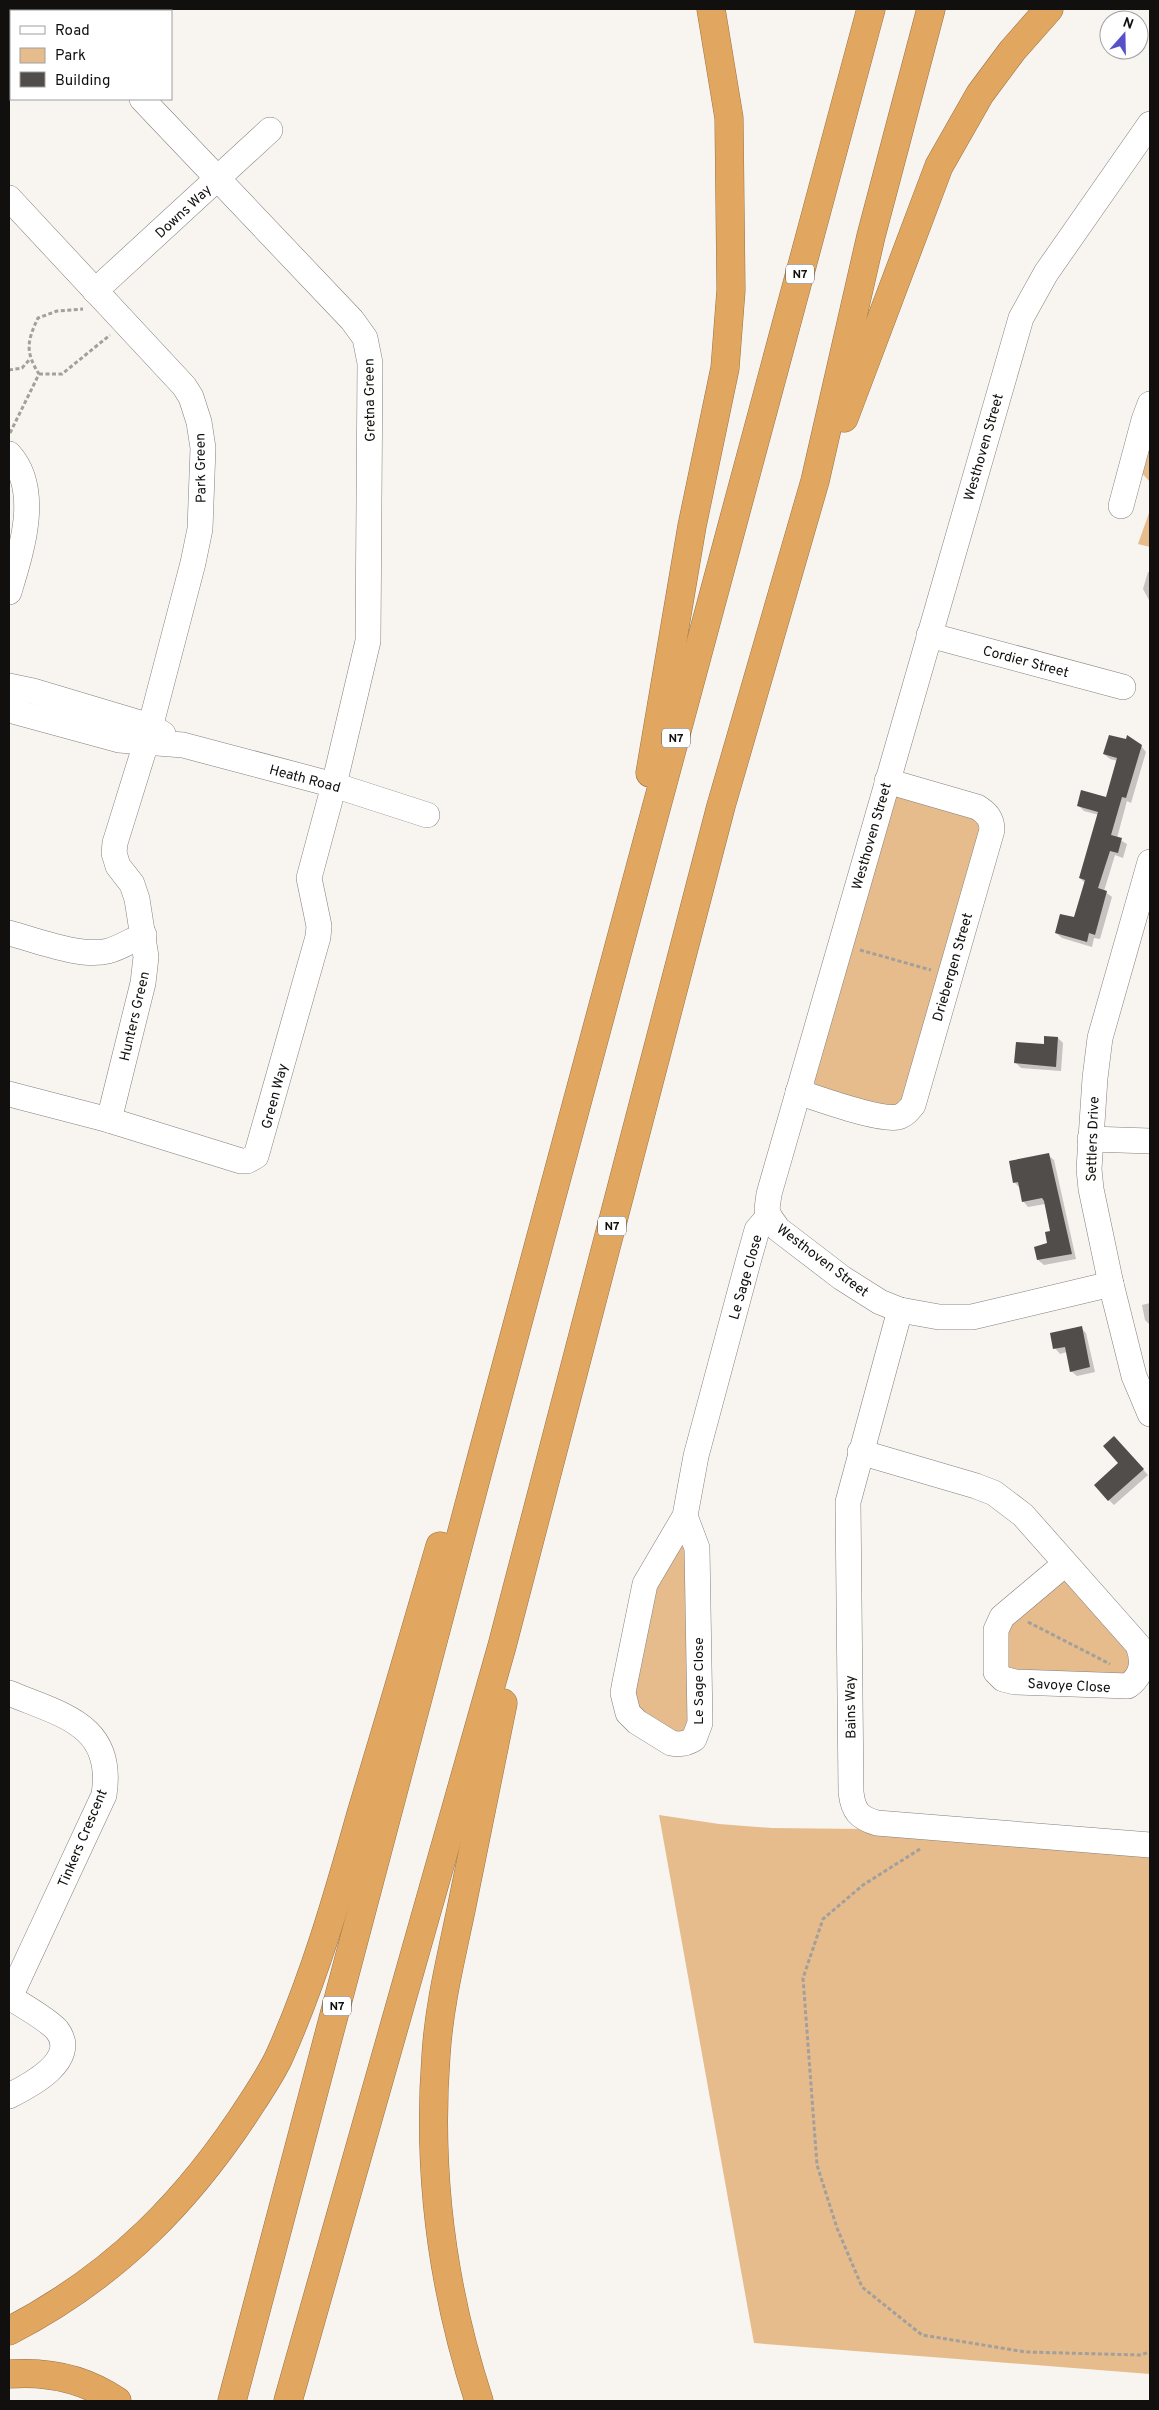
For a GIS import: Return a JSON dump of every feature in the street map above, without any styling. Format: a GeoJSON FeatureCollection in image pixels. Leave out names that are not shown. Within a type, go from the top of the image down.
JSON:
{"type":"FeatureCollection","features":[{"type":"Feature","properties":{"kind":"highway"},"geometry":{"type":"LineString","coordinates":[[622,937],[692,526],[725,368],[731,290],[729,118],[711,9]]}},
{"type":"Feature","properties":{"kind":"highway","name":"N7"},"geometry":{"type":"LineString","coordinates":[[232,2401],[479,1467],[871,9]]}},
{"type":"Feature","properties":{"kind":"highway","name":"N7"},"geometry":{"type":"LineString","coordinates":[[288,2401],[502,1646],[719,815],[815,480],[871,236],[930,9]]}},
{"type":"Feature","properties":{"kind":"highway"},"geometry":{"type":"LineString","coordinates":[[815,480],[844,418],[939,166],[980,94],[1012,51],[1049,9]]}},
{"type":"Feature","properties":{"kind":"highway"},"geometry":{"type":"LineString","coordinates":[[9,2331],[43,2313],[78,2290],[127,2252],[158,2222],[209,2165],[240,2123],[271,2072],[292,2024],[331,1917],[456,1490],[465,1476],[479,1467]]}},
{"type":"Feature","properties":{"kind":"highway"},"geometry":{"type":"LineString","coordinates":[[479,2401],[459,2335],[444,2266],[435,2185],[433,2103],[436,2051],[443,1998],[507,1682],[508,1662],[502,1646]]}},
{"type":"Feature","properties":{"kind":"highway"},"geometry":{"type":"LineString","coordinates":[[9,2374],[34,2373],[58,2376],[88,2385],[117,2401]]}},
{"type":"Feature","properties":{"kind":"street","name":"Gretna Green"},"geometry":{"type":"LineString","coordinates":[[143,100],[352,320],[365,338],[370,363],[368,640],[334,785]]}},
{"type":"Feature","properties":{"kind":"street","name":"Westhoven Street"},"geometry":{"type":"LineString","coordinates":[[1111,1284],[972,1317],[939,1317],[900,1310],[880,1302],[842,1278],[778,1229],[769,1216],[767,1201],[1021,318],[1046,273],[1150,124]]}},
{"type":"Feature","properties":{"kind":"street","name":"Downs Way"},"geometry":{"type":"LineString","coordinates":[[110,306],[217,179],[270,130]]}},
{"type":"Feature","properties":{"kind":"street","name":"Park Green"},"geometry":{"type":"LineString","coordinates":[[9,198],[184,386],[191,397],[199,422],[202,448],[200,529],[148,734]]}},
{"type":"Feature","properties":{"kind":"street"},"geometry":{"type":"LineString","coordinates":[[1121,506],[1150,404]]}},
{"type":"Feature","properties":{"kind":"street"},"geometry":{"type":"LineString","coordinates":[[9,454],[25,484],[26,514],[9,592]]}},
{"type":"Feature","properties":{"kind":"street","name":"Cordier Street"},"geometry":{"type":"LineString","coordinates":[[929,635],[1123,687]]}},
{"type":"Feature","properties":{"kind":"street","name":"Heath Road"},"geometry":{"type":"LineString","coordinates":[[9,686],[33,691],[148,734],[183,745],[334,785],[427,815]]}},
{"type":"Feature","properties":{"kind":"street","name":"Heath Road"},"geometry":{"type":"LineString","coordinates":[[9,710],[103,736],[148,734]]}},
{"type":"Feature","properties":{"kind":"street","name":"Hunters Green"},"geometry":{"type":"LineString","coordinates":[[109,1120],[143,983],[146,957],[144,935],[132,884],[118,866],[114,854],[115,843],[148,734]]}},
{"type":"Feature","properties":{"kind":"street","name":"Driebergen Street"},"geometry":{"type":"LineString","coordinates":[[798,1092],[879,1116],[897,1117],[906,1113],[913,1104],[992,830],[992,822],[988,815],[977,807],[887,781]]}},
{"type":"Feature","properties":{"kind":"street","name":"Green Way"},"geometry":{"type":"LineString","coordinates":[[9,1094],[109,1120],[242,1161],[247,1161],[256,1156],[318,937],[319,926],[309,878],[334,785]]}},
{"type":"Feature","properties":{"kind":"street","name":"Settlers Drive"},"geometry":{"type":"LineString","coordinates":[[1150,862],[1100,1038],[1090,1139],[1090,1179],[1111,1284],[1134,1376],[1150,1414]]}},
{"type":"Feature","properties":{"kind":"street"},"geometry":{"type":"LineString","coordinates":[[9,933],[80,952],[108,951],[144,935]]}},
{"type":"Feature","properties":{"kind":"street"},"geometry":{"type":"LineString","coordinates":[[1090,1139],[1150,1141]]}},
{"type":"Feature","properties":{"kind":"street","name":"Le Sage Close"},"geometry":{"type":"LineString","coordinates":[[685,1516],[697,1548],[700,1723],[694,1739],[683,1744],[677,1744],[671,1743],[637,1722],[628,1713],[623,1693],[645,1584],[685,1516],[696,1456],[748,1262],[757,1230],[769,1216]]}},
{"type":"Feature","properties":{"kind":"street","name":"Bains Way"},"geometry":{"type":"LineString","coordinates":[[900,1310],[860,1452],[851,1487],[847,1516],[852,1802],[856,1813],[864,1820],[877,1823],[1150,1845]]}},
{"type":"Feature","properties":{"kind":"street"},"geometry":{"type":"LineString","coordinates":[[860,1452],[976,1486],[994,1493],[1023,1515],[1138,1645],[1142,1662],[1136,1678]]}},
{"type":"Feature","properties":{"kind":"street","name":"Savoye Close"},"geometry":{"type":"LineString","coordinates":[[1065,1564],[1008,1611],[996,1630],[995,1668],[998,1676],[1015,1682],[1121,1688],[1128,1686],[1136,1678]]}},
{"type":"Feature","properties":{"kind":"street","name":"Tinkers Crescent"},"geometry":{"type":"LineString","coordinates":[[9,1694],[84,1727],[103,1757],[106,1778],[104,1795],[9,1997]]}},
{"type":"Feature","properties":{"kind":"street"},"geometry":{"type":"LineString","coordinates":[[9,1997],[53,2026],[62,2040],[60,2053],[47,2073],[40,2079],[9,2096]]}},
{"type":"Feature","properties":{"kind":"path"},"geometry":{"type":"LineString","coordinates":[[39,374],[30,360],[29,338],[38,318],[57,311],[110,306]]}},
{"type":"Feature","properties":{"kind":"path"},"geometry":{"type":"LineString","coordinates":[[39,374],[62,374],[110,306]]}},
{"type":"Feature","properties":{"kind":"path"},"geometry":{"type":"LineString","coordinates":[[9,370],[22,368],[30,360]]}},
{"type":"Feature","properties":{"kind":"path"},"geometry":{"type":"LineString","coordinates":[[9,436],[39,374]]}},
{"type":"Feature","properties":{"kind":"path"},"geometry":{"type":"LineString","coordinates":[[840,944],[950,976]]}},
{"type":"Feature","properties":{"kind":"path"},"geometry":{"type":"LineString","coordinates":[[1008,1611],[1136,1678]]}},
{"type":"Feature","properties":{"kind":"path"},"geometry":{"type":"LineString","coordinates":[[944,1828],[922,1848],[863,1885],[823,1919],[803,1978],[817,2165],[838,2228],[862,2287],[922,2335],[1026,2352],[1140,2355],[1150,2352]]}},
{"type":"Feature","properties":{"kind":"green space"},"geometry":{"type":"Polygon","coordinates":[[[1150,425],[1150,482],[1139,470],[1150,425]]]}},
{"type":"Feature","properties":{"kind":"green space"},"geometry":{"type":"Polygon","coordinates":[[[1150,510],[1150,547],[1138,544],[1150,510]]]}},
{"type":"Feature","properties":{"kind":"green space"},"geometry":{"type":"Polygon","coordinates":[[[897,795],[972,813],[982,827],[906,1099],[890,1110],[818,1088],[814,1082],[888,805],[897,795]]]}},
{"type":"Feature","properties":{"kind":"green space"},"geometry":{"type":"Polygon","coordinates":[[[679,1546],[687,1548],[693,1724],[680,1736],[631,1705],[648,1596],[679,1546]]]}},
{"type":"Feature","properties":{"kind":"green space"},"geometry":{"type":"Polygon","coordinates":[[[1060,1575],[1132,1647],[1131,1675],[1009,1672],[1004,1626],[1060,1575]]]}},
{"type":"Feature","properties":{"kind":"green space"},"geometry":{"type":"Polygon","coordinates":[[[659,1815],[719,1824],[772,1828],[860,1829],[1150,1852],[1150,2374],[754,2343],[659,1815]]]}},
{"type":"Feature","properties":{"kind":"building"},"geometry":{"type":"Polygon","coordinates":[[[1109,735],[1126,739],[1127,735],[1142,745],[1126,798],[1122,797],[1111,835],[1122,838],[1118,853],[1110,851],[1098,888],[1107,891],[1095,935],[1089,933],[1087,942],[1055,933],[1060,914],[1074,917],[1085,880],[1079,878],[1098,812],[1077,806],[1081,790],[1106,797],[1117,758],[1103,754],[1109,735]]]}},
{"type":"Feature","properties":{"kind":"building"},"geometry":{"type":"Polygon","coordinates":[[[1044,1036],[1058,1037],[1056,1067],[1014,1063],[1016,1042],[1044,1044],[1044,1036]]]}},
{"type":"Feature","properties":{"kind":"building"},"geometry":{"type":"Polygon","coordinates":[[[1049,1153],[1072,1254],[1037,1260],[1034,1247],[1047,1243],[1045,1232],[1050,1231],[1044,1201],[1042,1198],[1022,1202],[1018,1182],[1013,1183],[1009,1161],[1049,1153]]]}},
{"type":"Feature","properties":{"kind":"building"},"geometry":{"type":"Polygon","coordinates":[[[1082,1326],[1090,1367],[1070,1372],[1065,1347],[1053,1349],[1050,1333],[1082,1326]]]}},
{"type":"Feature","properties":{"kind":"building"},"geometry":{"type":"Polygon","coordinates":[[[1114,1436],[1144,1469],[1108,1501],[1094,1485],[1118,1463],[1103,1446],[1114,1436]]]}}]}
